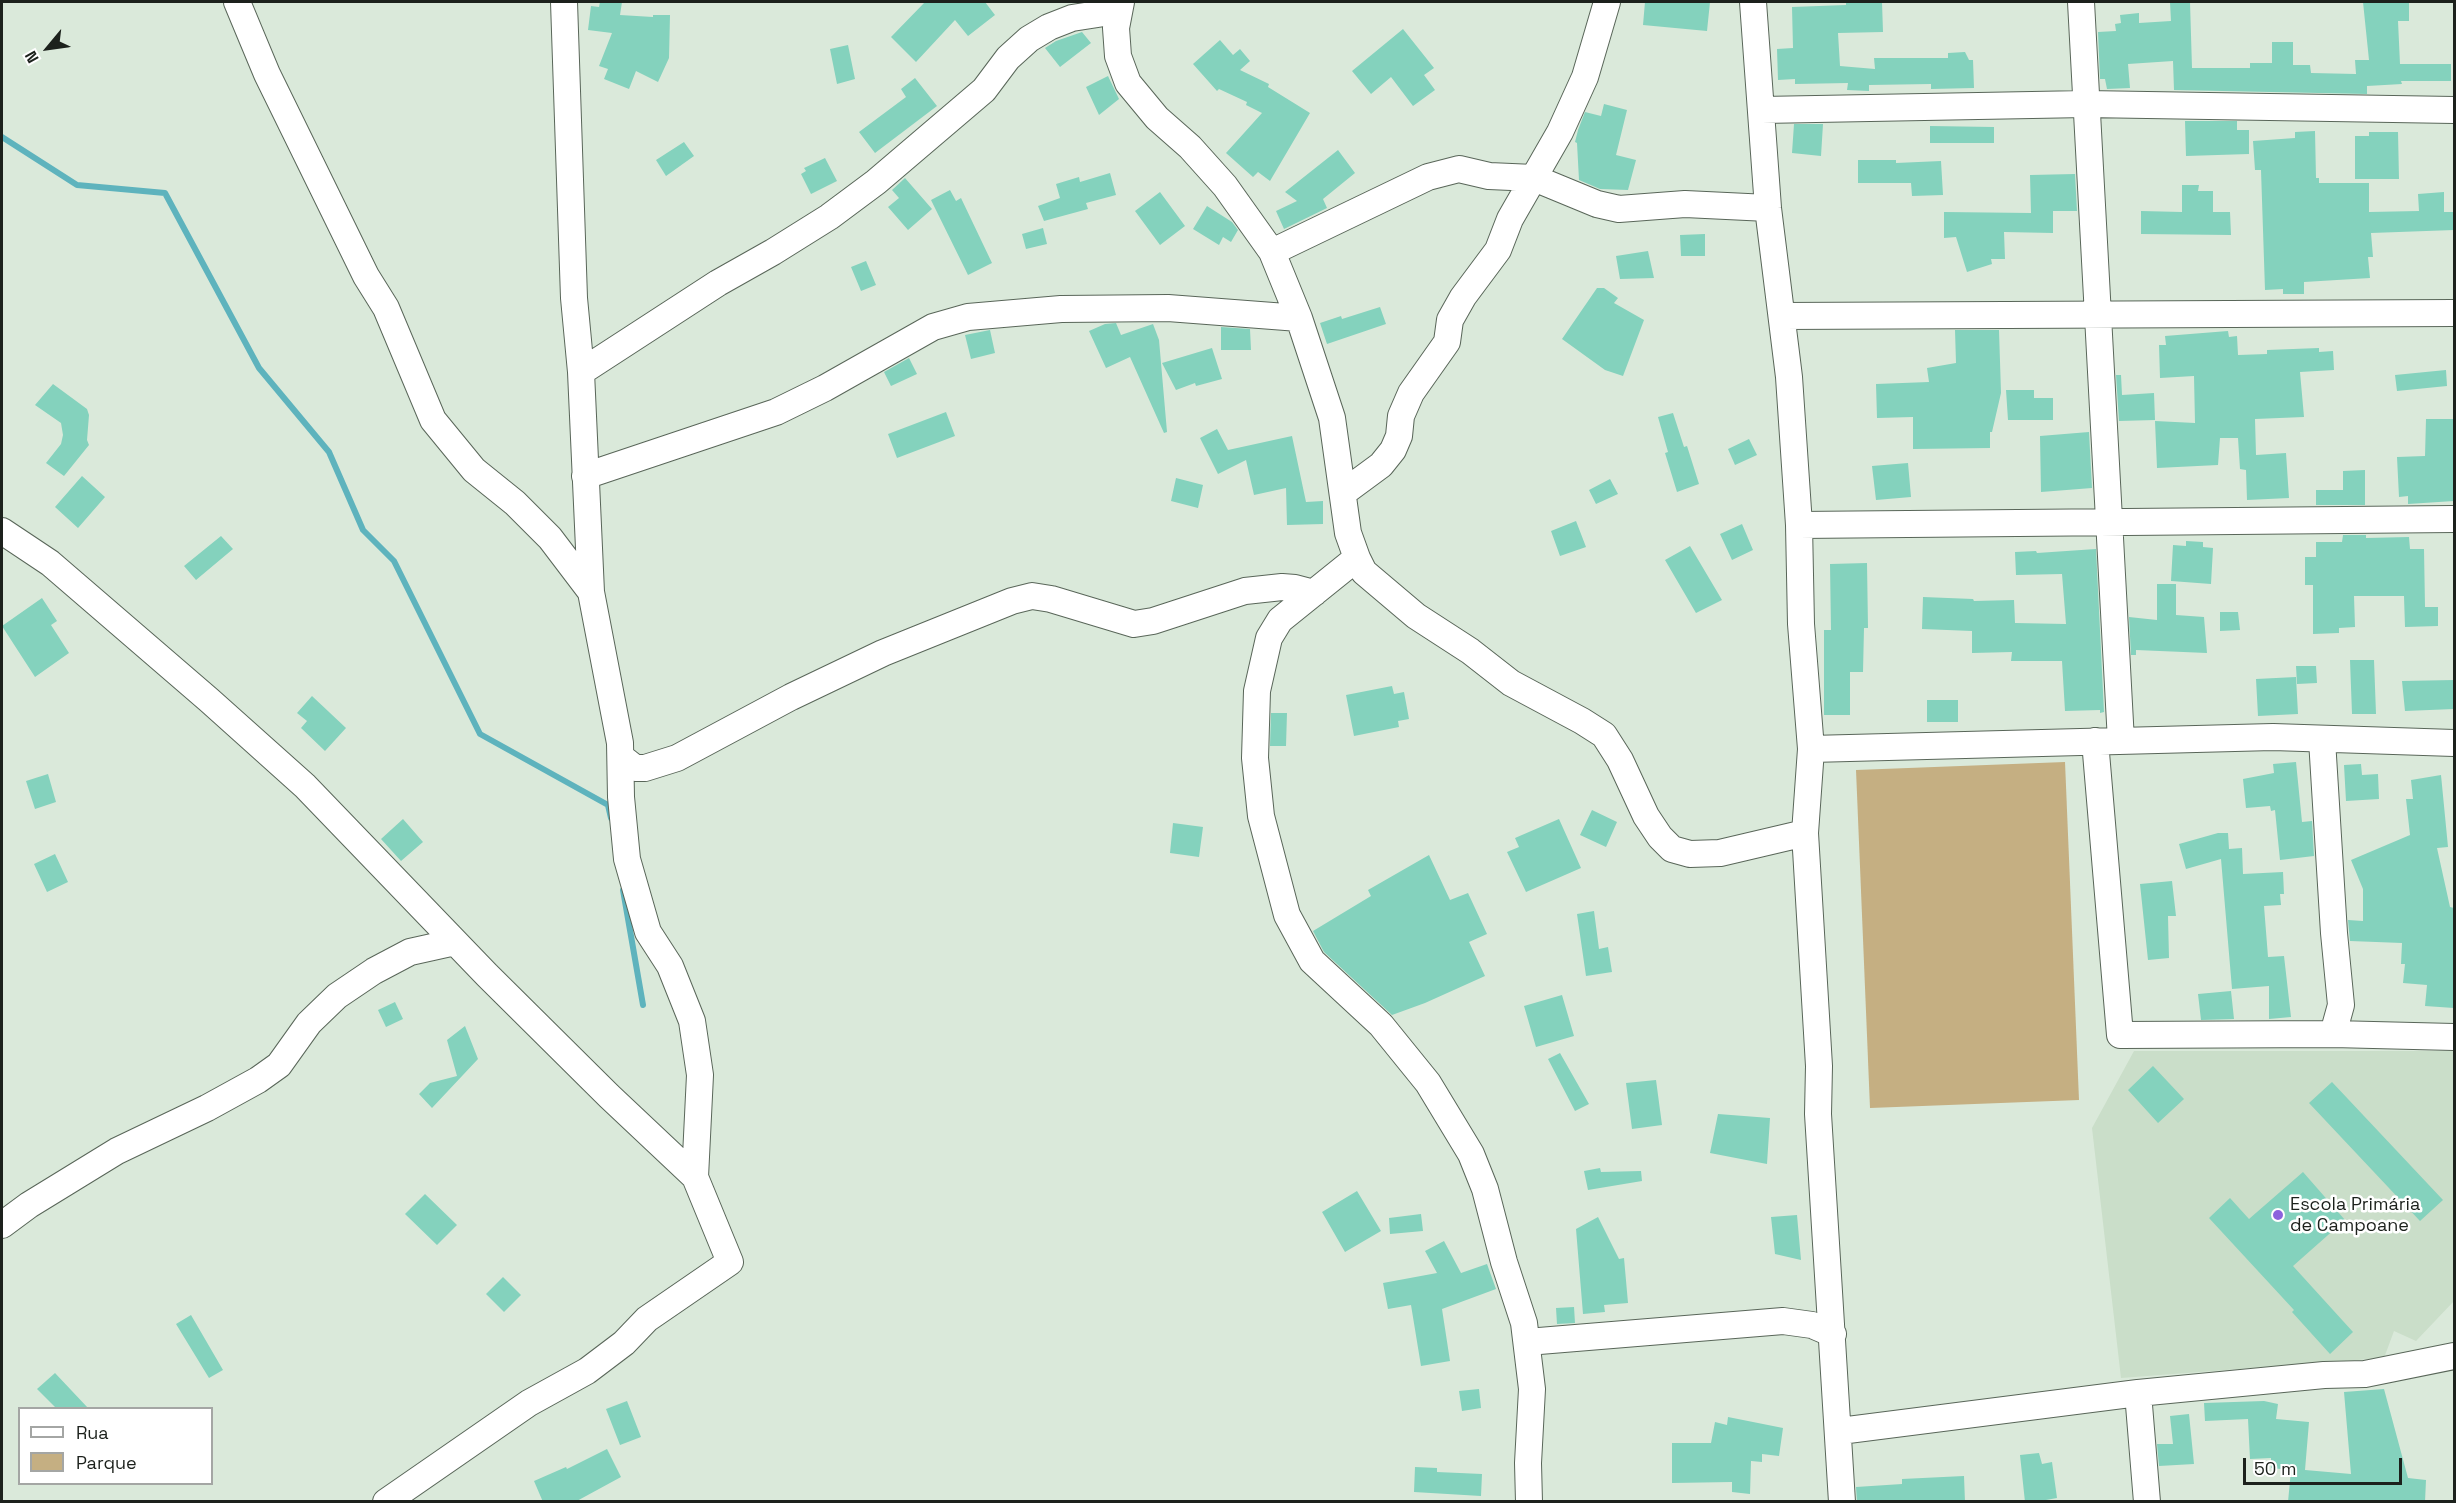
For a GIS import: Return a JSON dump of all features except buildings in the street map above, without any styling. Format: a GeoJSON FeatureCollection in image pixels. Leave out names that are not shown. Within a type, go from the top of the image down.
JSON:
{"type":"FeatureCollection","features":[{"type":"Feature","properties":{"kind":"street"},"geometry":{"type":"LineString","coordinates":[[237,2],[267,74],[366,276],[386,308],[433,420],[474,470],[515,503],[550,538],[591,592]]}},
{"type":"Feature","properties":{"kind":"street"},"geometry":{"type":"LineString","coordinates":[[564,2],[574,298],[581,372],[591,592],[620,743],[621,797],[627,859],[648,932],[670,966],[692,1022],[700,1075],[694,1177]]}},
{"type":"Feature","properties":{"kind":"street"},"geometry":{"type":"LineString","coordinates":[[1343,493],[1381,465],[1393,450],[1399,436],[1401,416],[1411,393],[1447,342],[1450,320],[1462,297],[1498,250],[1510,219],[1560,132],[1585,77],[1606,2]]}},
{"type":"Feature","properties":{"kind":"street"},"geometry":{"type":"LineString","coordinates":[[1753,2],[1768,208],[1789,377],[1799,525],[1802,624],[1811,749],[1805,833],[1819,1066],[1818,1114],[1840,1431],[1842,1502]]}},
{"type":"Feature","properties":{"kind":"street"},"geometry":{"type":"LineString","coordinates":[[2081,2],[2111,522],[2121,741]]}},
{"type":"Feature","properties":{"kind":"street"},"geometry":{"type":"LineString","coordinates":[[581,372],[718,283],[774,252],[829,217],[876,182],[984,90],[1008,58],[1029,39],[1049,27],[1072,18],[1119,6],[1116,28],[1118,56],[1128,84],[1157,118],[1190,147],[1225,186],[1272,252],[1299,318],[1332,418],[1348,533],[1365,572],[1416,616],[1470,651],[1511,683],[1604,735],[1620,760],[1646,816],[1660,837],[1672,849],[1690,854],[1720,853],[1805,833]]}},
{"type":"Feature","properties":{"kind":"street"},"geometry":{"type":"LineString","coordinates":[[1762,110],[2086,104],[2454,110]]}},
{"type":"Feature","properties":{"kind":"street"},"geometry":{"type":"LineString","coordinates":[[1272,252],[1428,177],[1459,169],[1489,176],[1534,178],[1596,204],[1619,209],[1685,204],[1768,208]]}},
{"type":"Feature","properties":{"kind":"street"},"geometry":{"type":"LineString","coordinates":[[585,476],[776,412],[825,388],[933,327],[968,317],[1060,309],[1168,308],[1299,318]]}},
{"type":"Feature","properties":{"kind":"street"},"geometry":{"type":"LineString","coordinates":[[1782,316],[2454,314]]}},
{"type":"Feature","properties":{"kind":"street"},"geometry":{"type":"LineString","coordinates":[[1799,525],[2454,519]]}},
{"type":"Feature","properties":{"kind":"street"},"geometry":{"type":"LineString","coordinates":[[2,531],[50,563],[305,786],[455,942],[609,1096],[694,1177],[730,1262],[647,1319],[624,1343],[587,1371],[529,1403],[386,1502]]}},
{"type":"Feature","properties":{"kind":"street"},"geometry":{"type":"LineString","coordinates":[[1357,558],[1280,620],[1269,638],[1257,691],[1255,758],[1261,816],[1287,915],[1312,961],[1381,1025],[1428,1083],[1471,1154],[1485,1189],[1503,1262],[1524,1323],[1527,1342],[1532,1389],[1528,1463],[1529,1502]]}},
{"type":"Feature","properties":{"kind":"street"},"geometry":{"type":"LineString","coordinates":[[621,757],[635,768],[645,768],[677,758],[790,697],[883,653],[1012,601],[1032,596],[1051,599],[1134,624],[1164,618],[1245,591],[1282,587],[1295,588],[1314,594]]}},
{"type":"Feature","properties":{"kind":"street"},"geometry":{"type":"LineString","coordinates":[[1811,749],[2273,738],[2454,743]]}},
{"type":"Feature","properties":{"kind":"street"},"geometry":{"type":"LineString","coordinates":[[2322,740],[2334,933],[2341,1005],[2333,1034]]}},
{"type":"Feature","properties":{"kind":"street"},"geometry":{"type":"LineString","coordinates":[[2095,741],[2120,1035],[2333,1034],[2454,1037]]}},
{"type":"Feature","properties":{"kind":"street"},"geometry":{"type":"LineString","coordinates":[[2,1225],[29,1204],[117,1150],[258,1080],[279,1065],[309,1023],[338,996],[374,971],[410,952],[455,942]]}},
{"type":"Feature","properties":{"kind":"street"},"geometry":{"type":"LineString","coordinates":[[1527,1342],[1783,1321],[1812,1325],[1833,1335]]}},
{"type":"Feature","properties":{"kind":"street"},"geometry":{"type":"LineString","coordinates":[[1840,1431],[2138,1393],[2324,1375],[2365,1374],[2454,1356]]}},
{"type":"Feature","properties":{"kind":"street"},"geometry":{"type":"LineString","coordinates":[[2138,1393],[2147,1502]]}},
{"type":"Feature","properties":{"kind":"shaded area","name":"Escola Primária de Campoane"},"geometry":{"type":"Polygon","coordinates":[[[2134,1051],[2454,1051],[2454,1301],[2416,1341],[2394,1331],[2384,1358],[2121,1378],[2092,1128],[2134,1051]]]}},
{"type":"Feature","properties":{"kind":"green space"},"geometry":{"type":"Polygon","coordinates":[[[2065,762],[2079,1100],[1870,1108],[1856,770],[2065,762]]]}},
{"type":"Feature","properties":{"kind":"waterway"},"geometry":{"type":"LineString","coordinates":[[2,137],[77,185],[165,193],[259,368],[329,452],[363,530],[394,561],[480,734],[608,805],[611,818]]}},
{"type":"Feature","properties":{"kind":"waterway"},"geometry":{"type":"LineString","coordinates":[[623,890],[643,1005]]}},
{"type":"Feature","properties":{"kind":"place","name":"Escola Primária de Campoane"},"geometry":{"type":"Point","coordinates":[2278,1215]}}]}
